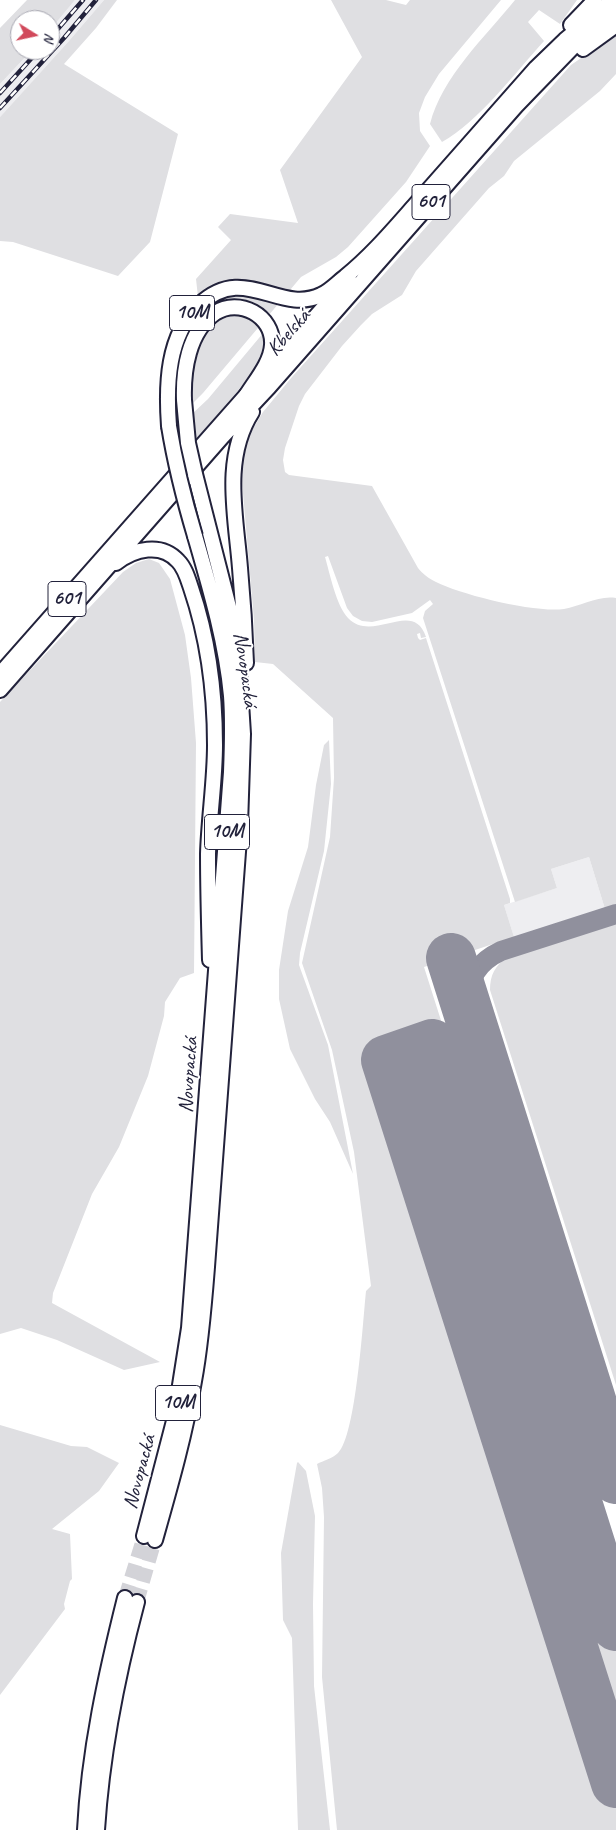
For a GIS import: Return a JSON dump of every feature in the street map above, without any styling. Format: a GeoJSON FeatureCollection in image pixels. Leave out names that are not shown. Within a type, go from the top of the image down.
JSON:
{"type":"FeatureCollection","features":[{"type":"Feature","properties":{"kind":"main road"},"geometry":{"type":"LineString","coordinates":[[539,73],[577,18],[595,0]]}},
{"type":"Feature","properties":{"kind":"main road","name":"Kbelská"},"geometry":{"type":"LineString","coordinates":[[0,690],[223,436],[269,387],[578,28],[613,0]]}},
{"type":"Feature","properties":{"kind":"main road","name":"Kbelská"},"geometry":{"type":"LineString","coordinates":[[0,674],[366,260],[539,73],[616,11]]}},
{"type":"Feature","properties":{"kind":"main road"},"geometry":{"type":"LineString","coordinates":[[539,73],[616,25]]}},
{"type":"Feature","properties":{"kind":"main road","name":"Novopacká"},"geometry":{"type":"LineString","coordinates":[[243,754],[240,825],[201,1331],[187,1422],[150,1538],[183,1377],[194,1275],[228,820],[232,739],[228,670],[216,613],[173,453],[169,426],[168,378],[174,349],[180,333],[195,309],[206,299],[231,288],[247,288],[282,298],[301,300],[321,295],[366,260]]}},
{"type":"Feature","properties":{"kind":"main road","name":"10M"},"geometry":{"type":"LineString","coordinates":[[243,754],[238,663],[231,615],[188,443],[184,400],[185,369],[190,348],[204,323],[214,313],[226,308],[237,307],[252,311],[264,321],[271,334],[272,345],[268,358],[246,396]]}},
{"type":"Feature","properties":{"kind":"main road","name":"10M"},"geometry":{"type":"LineString","coordinates":[[243,754],[247,694],[243,596],[233,463],[239,438],[245,424],[269,387]]}},
{"type":"Feature","properties":{"kind":"main road","name":"10M"},"geometry":{"type":"LineString","coordinates":[[93,584],[124,558],[143,550],[159,550],[174,557],[181,565],[199,616],[210,667],[215,730],[215,772],[208,861],[211,1051]]}},
{"type":"Feature","properties":{"kind":"main road"},"geometry":{"type":"LineString","coordinates":[[85,1830],[89,1778],[99,1708],[131,1600],[121,1665],[104,1752],[97,1830]]}},
{"type":"Feature","properties":{"kind":"shaded area"},"geometry":{"type":"Polygon","coordinates":[[[27,0],[75,0],[60,18],[60,10],[17,10],[27,0]]]}},
{"type":"Feature","properties":{"kind":"shaded area"},"geometry":{"type":"Polygon","coordinates":[[[75,0],[104,0],[60,51],[60,18],[75,0]]]}},
{"type":"Feature","properties":{"kind":"shaded area"},"geometry":{"type":"Polygon","coordinates":[[[104,0],[117,0],[96,28],[64,64],[178,134],[150,242],[118,276],[13,242],[0,241],[0,117],[52,60],[60,60],[60,51],[104,0]]]}},
{"type":"Feature","properties":{"kind":"shaded area"},"geometry":{"type":"Polygon","coordinates":[[[331,0],[386,0],[406,5],[410,0],[501,0],[439,74],[425,97],[419,113],[420,131],[430,146],[406,182],[348,247],[336,257],[301,277],[192,404],[193,368],[198,345],[211,325],[220,316],[198,297],[196,279],[231,240],[218,227],[230,214],[298,223],[280,170],[362,57],[331,0]]]}},
{"type":"Feature","properties":{"kind":"shaded area"},"geometry":{"type":"Polygon","coordinates":[[[515,0],[577,0],[560,24],[539,10],[528,22],[544,41],[483,109],[456,133],[442,142],[430,124],[444,90],[466,58],[515,0]]]}},
{"type":"Feature","properties":{"kind":"shaded area"},"geometry":{"type":"Polygon","coordinates":[[[10,18],[10,60],[23,60],[0,84],[0,28],[10,18]]]}},
{"type":"Feature","properties":{"kind":"shaded area"},"geometry":{"type":"Polygon","coordinates":[[[616,34],[616,74],[600,91],[514,161],[504,176],[489,188],[416,271],[402,295],[372,314],[342,346],[305,394],[285,448],[283,460],[285,472],[289,475],[372,486],[418,568],[431,579],[448,587],[499,602],[551,610],[570,608],[597,599],[616,598],[616,906],[605,909],[589,857],[551,869],[557,888],[515,902],[423,618],[425,611],[433,604],[430,600],[412,613],[372,622],[362,621],[353,616],[347,608],[328,556],[325,557],[340,605],[348,618],[358,625],[369,626],[412,621],[420,626],[426,637],[421,638],[420,633],[417,634],[420,640],[426,638],[510,899],[510,903],[504,905],[514,937],[424,967],[616,1571],[616,1830],[337,1830],[322,1677],[324,1517],[322,1488],[317,1464],[338,1453],[350,1425],[361,1351],[366,1291],[371,1286],[354,1152],[332,1050],[302,963],[330,837],[334,778],[333,718],[273,664],[255,662],[254,620],[241,470],[248,437],[263,412],[292,377],[571,65],[616,34]]]}},
{"type":"Feature","properties":{"kind":"shaded area"},"geometry":{"type":"Polygon","coordinates":[[[23,60],[52,60],[0,117],[0,84],[23,60]]]}},
{"type":"Feature","properties":{"kind":"shaded area"},"geometry":{"type":"Polygon","coordinates":[[[264,332],[266,344],[263,357],[257,369],[196,439],[192,414],[208,399],[264,332]]]}},
{"type":"Feature","properties":{"kind":"shaded area"},"geometry":{"type":"Polygon","coordinates":[[[149,559],[159,563],[170,579],[185,635],[191,678],[196,743],[194,973],[180,978],[165,1002],[164,1016],[148,1076],[119,1147],[92,1194],[53,1293],[52,1303],[160,1362],[124,1370],[57,1340],[21,1328],[0,1334],[0,702],[123,572],[136,563],[149,559]]]}},
{"type":"Feature","properties":{"kind":"shaded area"},"geometry":{"type":"Polygon","coordinates":[[[329,740],[331,784],[324,851],[300,953],[299,965],[328,1045],[353,1174],[330,1122],[315,1099],[290,1049],[279,999],[279,970],[288,911],[308,847],[316,785],[324,745],[329,740]]]}},
{"type":"Feature","properties":{"kind":"shaded area"},"geometry":{"type":"Polygon","coordinates":[[[589,857],[605,909],[514,937],[504,905],[557,888],[551,869],[589,857]]]}},
{"type":"Feature","properties":{"kind":"shaded area"},"geometry":{"type":"Polygon","coordinates":[[[616,922],[616,1385],[490,990],[494,971],[507,957],[616,922]]]}},
{"type":"Feature","properties":{"kind":"shaded area"},"geometry":{"type":"Polygon","coordinates":[[[0,1425],[71,1446],[87,1447],[119,1463],[99,1491],[52,1529],[70,1534],[72,1579],[64,1604],[65,1609],[0,1695],[0,1425]]]}},
{"type":"Feature","properties":{"kind":"shaded area"},"geometry":{"type":"Polygon","coordinates":[[[298,1462],[306,1471],[315,1516],[314,1686],[330,1830],[298,1830],[292,1638],[283,1620],[281,1553],[298,1462]]]}},
{"type":"Feature","properties":{"kind":"taxiway"},"geometry":{"type":"LineString","coordinates":[[490,1078],[472,1026],[469,991],[473,976],[484,962],[501,951],[616,914]]}},
{"type":"Feature","properties":{"kind":"taxiway"},"geometry":{"type":"LineString","coordinates":[[583,1368],[607,1442],[616,1453]]}},
{"type":"Feature","properties":{"kind":"runway"},"geometry":{"type":"LineString","coordinates":[[451,958],[616,1479]]}},
{"type":"Feature","properties":{"kind":"runway"},"geometry":{"type":"LineString","coordinates":[[616,1626],[432,1044],[386,1060],[616,1783]]}},
{"type":"Feature","properties":{"kind":"tunnel"},"geometry":{"type":"LineString","coordinates":[[125,1598],[144,1536]]}},
{"type":"Feature","properties":{"kind":"tunnel"},"geometry":{"type":"LineString","coordinates":[[137,1602],[155,1540]]}},
{"type":"Feature","properties":{"kind":"railway"},"geometry":{"type":"LineString","coordinates":[[60,26],[83,0]]}},
{"type":"Feature","properties":{"kind":"railway"},"geometry":{"type":"LineString","coordinates":[[0,108],[96,0]]}},
{"type":"Feature","properties":{"kind":"railway"},"geometry":{"type":"LineString","coordinates":[[0,93],[30,60]]}}]}
